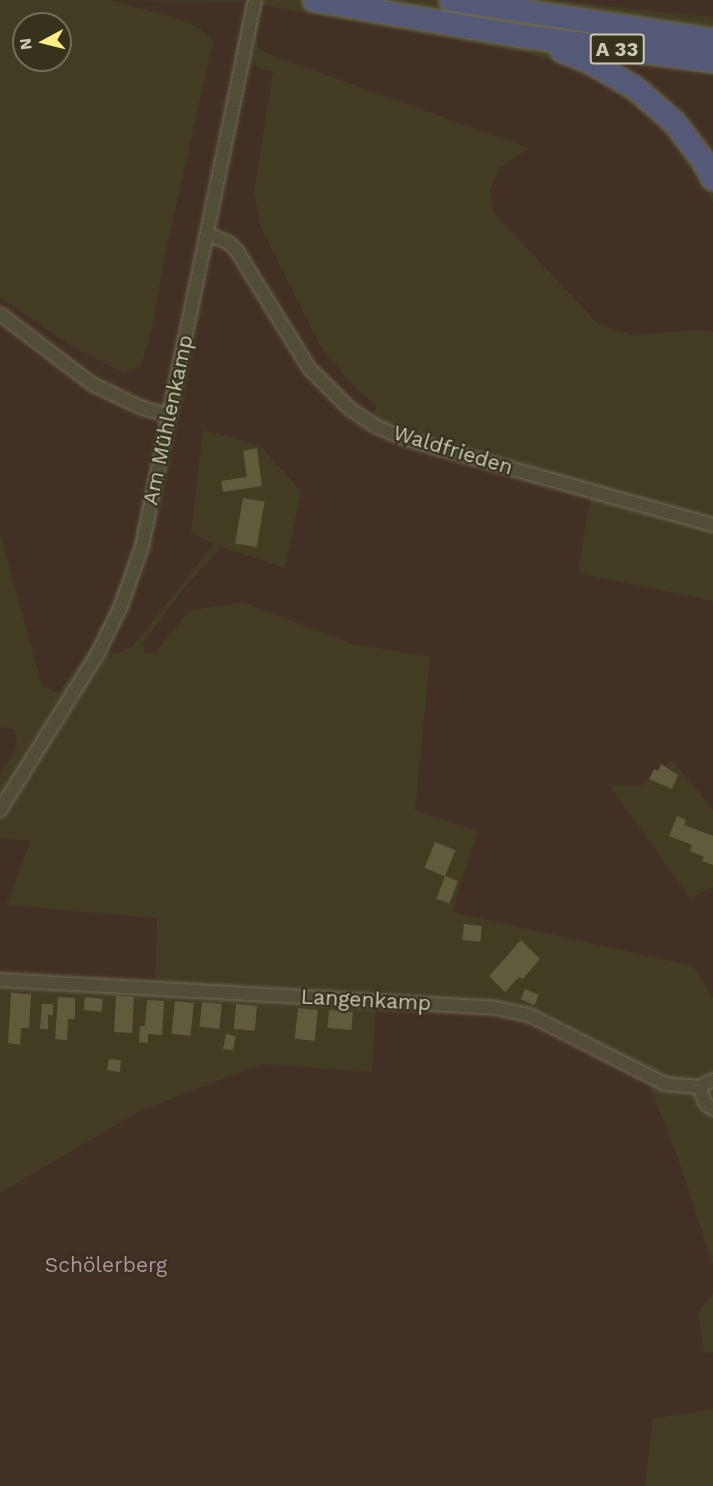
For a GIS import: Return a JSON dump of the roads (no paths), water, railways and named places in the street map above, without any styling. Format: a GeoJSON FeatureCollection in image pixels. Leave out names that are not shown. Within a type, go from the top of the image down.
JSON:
{"type":"FeatureCollection","features":[{"type":"Feature","properties":{"kind":"highway","name":"A 33"},"geometry":{"type":"LineString","coordinates":[[314,0],[521,36],[713,61]]}},
{"type":"Feature","properties":{"kind":"highway","name":"A 33"},"geometry":{"type":"LineString","coordinates":[[451,0],[708,39]]}},
{"type":"Feature","properties":{"kind":"highway"},"geometry":{"type":"LineString","coordinates":[[521,36],[590,62],[635,88],[674,122],[703,160],[713,179]]}},
{"type":"Feature","properties":{"kind":"street","name":"Am Mühlenkamp"},"geometry":{"type":"LineString","coordinates":[[0,810],[98,653],[121,606],[142,547],[255,0]]}},
{"type":"Feature","properties":{"kind":"street","name":"Waldfrieden"},"geometry":{"type":"LineString","coordinates":[[207,234],[229,243],[237,251],[309,368],[350,410],[375,426],[405,439],[713,525]]}},
{"type":"Feature","properties":{"kind":"street"},"geometry":{"type":"LineString","coordinates":[[0,314],[92,384],[140,407],[169,416]]}},
{"type":"Feature","properties":{"kind":"street","name":"Langenkamp"},"geometry":{"type":"LineString","coordinates":[[0,980],[495,1008],[529,1015],[665,1084],[699,1087]]}},
{"type":"Feature","properties":{"kind":"street"},"geometry":{"type":"LineString","coordinates":[[713,1080],[699,1087],[706,1104],[713,1109]]}},
{"type":"Feature","properties":{"kind":"park label","name":"Schölerberg"},"geometry":{"type":"Point","coordinates":[106,1265]}}]}
